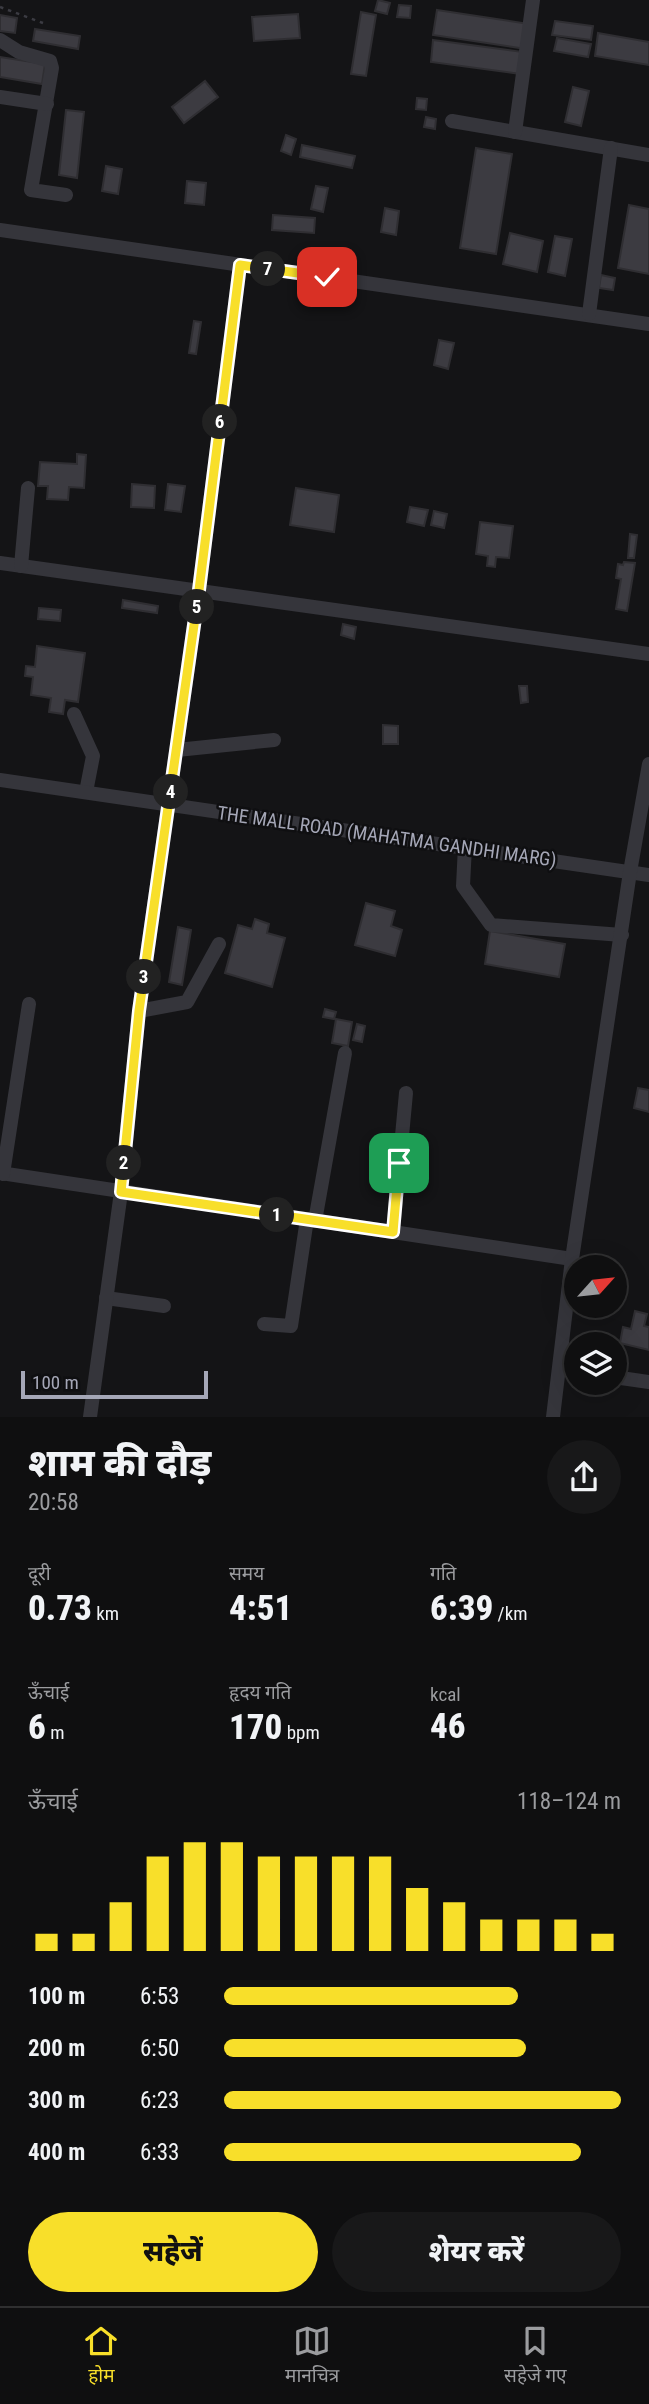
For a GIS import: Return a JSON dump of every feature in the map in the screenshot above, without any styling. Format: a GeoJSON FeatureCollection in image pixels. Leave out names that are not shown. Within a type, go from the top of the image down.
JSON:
{"type":"FeatureCollection","features":[{"type":"Feature","properties":{"kind":"street"},"geometry":{"type":"LineString","coordinates":[[515,132],[533,0]]}},
{"type":"Feature","properties":{"kind":"street"},"geometry":{"type":"LineString","coordinates":[[0,40],[19,52],[50,61],[52,68],[47,104],[31,191],[66,195]]}},
{"type":"Feature","properties":{"kind":"street"},"geometry":{"type":"LineString","coordinates":[[0,97],[47,104]]}},
{"type":"Feature","properties":{"kind":"street"},"geometry":{"type":"LineString","coordinates":[[452,121],[649,155]]}},
{"type":"Feature","properties":{"kind":"street"},"geometry":{"type":"LineString","coordinates":[[589,314],[611,148]]}},
{"type":"Feature","properties":{"kind":"street"},"geometry":{"type":"LineString","coordinates":[[0,230],[649,324]]}},
{"type":"Feature","properties":{"kind":"street"},"geometry":{"type":"LineString","coordinates":[[90,1417],[121,1192],[139,1011],[199,590],[240,265]]}},
{"type":"Feature","properties":{"kind":"street"},"geometry":{"type":"LineString","coordinates":[[21,566],[28,488]]}},
{"type":"Feature","properties":{"kind":"street"},"geometry":{"type":"LineString","coordinates":[[0,563],[649,654]]}},
{"type":"Feature","properties":{"kind":"street"},"geometry":{"type":"LineString","coordinates":[[74,714],[93,756],[86,792]]}},
{"type":"Feature","properties":{"kind":"street"},"geometry":{"type":"LineString","coordinates":[[177,750],[274,740]]}},
{"type":"Feature","properties":{"kind":"street"},"geometry":{"type":"LineString","coordinates":[[573,1255],[630,872],[649,764]]}},
{"type":"Feature","properties":{"kind":"street","name":"THE MALL ROAD (MAHATMA GANDHI MARG)"},"geometry":{"type":"LineString","coordinates":[[0,780],[649,875]]}},
{"type":"Feature","properties":{"kind":"street"},"geometry":{"type":"LineString","coordinates":[[465,846],[463,886],[491,925],[622,935]]}},
{"type":"Feature","properties":{"kind":"street"},"geometry":{"type":"LineString","coordinates":[[139,1011],[187,1002],[219,944]]}},
{"type":"Feature","properties":{"kind":"street"},"geometry":{"type":"LineString","coordinates":[[29,1004],[1,1173],[564,1258]]}},
{"type":"Feature","properties":{"kind":"street"},"geometry":{"type":"LineString","coordinates":[[264,1324],[292,1326],[345,1053]]}},
{"type":"Feature","properties":{"kind":"street"},"geometry":{"type":"LineString","coordinates":[[393,1232],[406,1093]]}},
{"type":"Feature","properties":{"kind":"street"},"geometry":{"type":"LineString","coordinates":[[106,1298],[164,1306]]}},
{"type":"Feature","properties":{"kind":"street"},"geometry":{"type":"LineString","coordinates":[[553,1417],[566,1318]]}},
{"type":"Feature","properties":{"kind":"street"},"geometry":{"type":"LineString","coordinates":[[560,1369],[564,1370]]}},
{"type":"Feature","properties":{"kind":"street"},"geometry":{"type":"LineString","coordinates":[[627,1379],[649,1382]]}},
{"type":"Feature","properties":{"kind":"path"},"geometry":{"type":"LineString","coordinates":[[0,6],[43,23]]}},
{"type":"Feature","properties":{"kind":"building"},"geometry":{"type":"Polygon","coordinates":[[[378,0],[390,3],[387,14],[375,11],[378,0]]]}},
{"type":"Feature","properties":{"kind":"building"},"geometry":{"type":"Polygon","coordinates":[[[399,5],[411,6],[410,18],[397,17],[399,5]]]}},
{"type":"Feature","properties":{"kind":"building"},"geometry":{"type":"Polygon","coordinates":[[[437,10],[529,24],[526,49],[433,35],[437,10]]]}},
{"type":"Feature","properties":{"kind":"building"},"geometry":{"type":"Polygon","coordinates":[[[361,12],[376,15],[366,76],[351,74],[361,12]]]}},
{"type":"Feature","properties":{"kind":"building"},"geometry":{"type":"Polygon","coordinates":[[[298,14],[300,38],[254,41],[252,17],[298,14]]]}},
{"type":"Feature","properties":{"kind":"building"},"geometry":{"type":"Polygon","coordinates":[[[0,15],[17,18],[15,33],[0,31],[0,15]]]}},
{"type":"Feature","properties":{"kind":"building"},"geometry":{"type":"Polygon","coordinates":[[[555,21],[593,26],[591,40],[552,35],[555,21]]]}},
{"type":"Feature","properties":{"kind":"building"},"geometry":{"type":"Polygon","coordinates":[[[35,29],[80,36],[78,49],[33,41],[35,29]]]}},
{"type":"Feature","properties":{"kind":"building"},"geometry":{"type":"Polygon","coordinates":[[[598,33],[649,42],[649,65],[595,56],[598,33]]]}},
{"type":"Feature","properties":{"kind":"building"},"geometry":{"type":"Polygon","coordinates":[[[557,38],[591,44],[588,57],[554,51],[557,38]]]}},
{"type":"Feature","properties":{"kind":"building"},"geometry":{"type":"Polygon","coordinates":[[[433,40],[523,52],[521,74],[431,62],[433,40]]]}},
{"type":"Feature","properties":{"kind":"building"},"geometry":{"type":"Polygon","coordinates":[[[0,57],[45,64],[42,84],[0,77],[0,57]]]}},
{"type":"Feature","properties":{"kind":"building"},"geometry":{"type":"Polygon","coordinates":[[[205,81],[218,97],[184,123],[172,107],[205,81]]]}},
{"type":"Feature","properties":{"kind":"building"},"geometry":{"type":"Polygon","coordinates":[[[573,87],[589,91],[581,126],[565,122],[573,87]]]}},
{"type":"Feature","properties":{"kind":"building"},"geometry":{"type":"Polygon","coordinates":[[[417,98],[427,99],[426,110],[416,109],[417,98]]]}},
{"type":"Feature","properties":{"kind":"building"},"geometry":{"type":"Polygon","coordinates":[[[66,110],[84,112],[77,178],[59,175],[66,110]]]}},
{"type":"Feature","properties":{"kind":"building"},"geometry":{"type":"Polygon","coordinates":[[[426,117],[436,119],[435,129],[424,127],[426,117]]]}},
{"type":"Feature","properties":{"kind":"building"},"geometry":{"type":"Polygon","coordinates":[[[286,135],[296,139],[291,155],[281,151],[286,135]]]}},
{"type":"Feature","properties":{"kind":"building"},"geometry":{"type":"Polygon","coordinates":[[[302,145],[355,156],[352,168],[300,157],[302,145]]]}},
{"type":"Feature","properties":{"kind":"building"},"geometry":{"type":"Polygon","coordinates":[[[476,148],[512,154],[496,254],[460,248],[476,148]]]}},
{"type":"Feature","properties":{"kind":"building"},"geometry":{"type":"Polygon","coordinates":[[[106,166],[122,169],[118,194],[102,191],[106,166]]]}},
{"type":"Feature","properties":{"kind":"building"},"geometry":{"type":"Polygon","coordinates":[[[187,181],[206,183],[204,205],[185,203],[187,181]]]}},
{"type":"Feature","properties":{"kind":"building"},"geometry":{"type":"Polygon","coordinates":[[[316,186],[328,188],[323,212],[311,209],[316,186]]]}},
{"type":"Feature","properties":{"kind":"building"},"geometry":{"type":"Polygon","coordinates":[[[629,205],[649,209],[649,274],[618,268],[629,205]]]}},
{"type":"Feature","properties":{"kind":"building"},"geometry":{"type":"Polygon","coordinates":[[[385,208],[399,211],[396,235],[381,232],[385,208]]]}},
{"type":"Feature","properties":{"kind":"building"},"geometry":{"type":"Polygon","coordinates":[[[273,215],[315,218],[314,233],[272,230],[273,215]]]}},
{"type":"Feature","properties":{"kind":"building"},"geometry":{"type":"Polygon","coordinates":[[[510,233],[543,241],[537,272],[503,264],[510,233]]]}},
{"type":"Feature","properties":{"kind":"building"},"geometry":{"type":"Polygon","coordinates":[[[555,236],[572,239],[565,276],[548,272],[555,236]]]}},
{"type":"Feature","properties":{"kind":"building"},"geometry":{"type":"Polygon","coordinates":[[[601,275],[615,278],[613,290],[599,288],[601,275]]]}},
{"type":"Feature","properties":{"kind":"building"},"geometry":{"type":"Polygon","coordinates":[[[194,321],[201,322],[196,354],[189,353],[194,321]]]}},
{"type":"Feature","properties":{"kind":"building"},"geometry":{"type":"Polygon","coordinates":[[[439,340],[454,343],[448,369],[434,365],[439,340]]]}},
{"type":"Feature","properties":{"kind":"building"},"geometry":{"type":"Polygon","coordinates":[[[77,454],[86,455],[84,488],[69,487],[68,500],[47,499],[48,486],[38,486],[40,462],[77,464],[77,454]]]}},
{"type":"Feature","properties":{"kind":"building"},"geometry":{"type":"Polygon","coordinates":[[[132,484],[155,486],[154,508],[131,507],[132,484]]]}},
{"type":"Feature","properties":{"kind":"building"},"geometry":{"type":"Polygon","coordinates":[[[168,484],[185,486],[181,512],[165,510],[168,484]]]}},
{"type":"Feature","properties":{"kind":"building"},"geometry":{"type":"Polygon","coordinates":[[[296,488],[339,495],[334,532],[290,525],[296,488]]]}},
{"type":"Feature","properties":{"kind":"building"},"geometry":{"type":"Polygon","coordinates":[[[410,507],[428,510],[424,526],[407,522],[410,507]]]}},
{"type":"Feature","properties":{"kind":"building"},"geometry":{"type":"Polygon","coordinates":[[[434,511],[447,514],[444,528],[431,525],[434,511]]]}},
{"type":"Feature","properties":{"kind":"building"},"geometry":{"type":"Polygon","coordinates":[[[480,522],[513,526],[509,558],[496,557],[495,567],[487,566],[488,556],[476,554],[480,522]]]}},
{"type":"Feature","properties":{"kind":"building"},"geometry":{"type":"Polygon","coordinates":[[[630,534],[637,535],[634,558],[628,558],[630,534]]]}},
{"type":"Feature","properties":{"kind":"building"},"geometry":{"type":"Polygon","coordinates":[[[624,562],[635,563],[627,611],[616,609],[621,579],[616,578],[618,564],[623,565],[624,562]]]}},
{"type":"Feature","properties":{"kind":"building"},"geometry":{"type":"Polygon","coordinates":[[[123,600],[158,606],[157,613],[122,608],[123,600]]]}},
{"type":"Feature","properties":{"kind":"building"},"geometry":{"type":"Polygon","coordinates":[[[39,608],[61,610],[60,621],[38,619],[39,608]]]}},
{"type":"Feature","properties":{"kind":"building"},"geometry":{"type":"Polygon","coordinates":[[[343,624],[356,627],[354,639],[341,635],[343,624]]]}},
{"type":"Feature","properties":{"kind":"building"},"geometry":{"type":"Polygon","coordinates":[[[37,646],[85,653],[78,702],[65,700],[63,714],[49,712],[51,698],[31,695],[33,677],[25,676],[26,666],[35,667],[37,646]]]}},
{"type":"Feature","properties":{"kind":"building"},"geometry":{"type":"Polygon","coordinates":[[[519,686],[527,686],[528,702],[521,703],[519,686]]]}},
{"type":"Feature","properties":{"kind":"building"},"geometry":{"type":"Polygon","coordinates":[[[383,725],[398,726],[398,744],[383,744],[383,725]]]}},
{"type":"Feature","properties":{"kind":"building"},"geometry":{"type":"Polygon","coordinates":[[[366,903],[395,911],[391,926],[402,930],[395,956],[355,945],[366,903]]]}},
{"type":"Feature","properties":{"kind":"building"},"geometry":{"type":"Polygon","coordinates":[[[255,919],[269,924],[267,933],[285,938],[272,987],[225,973],[238,925],[252,929],[255,919]]]}},
{"type":"Feature","properties":{"kind":"building"},"geometry":{"type":"Polygon","coordinates":[[[178,927],[191,930],[182,985],[169,982],[178,927]]]}},
{"type":"Feature","properties":{"kind":"building"},"geometry":{"type":"Polygon","coordinates":[[[490,931],[565,944],[559,977],[485,964],[490,931]]]}},
{"type":"Feature","properties":{"kind":"building"},"geometry":{"type":"Polygon","coordinates":[[[325,1009],[336,1012],[334,1019],[323,1017],[325,1009]]]}},
{"type":"Feature","properties":{"kind":"building"},"geometry":{"type":"Polygon","coordinates":[[[336,1019],[352,1022],[348,1046],[332,1043],[336,1019]]]}},
{"type":"Feature","properties":{"kind":"building"},"geometry":{"type":"Polygon","coordinates":[[[357,1024],[365,1026],[362,1042],[353,1040],[357,1024]]]}},
{"type":"Feature","properties":{"kind":"building"},"geometry":{"type":"Polygon","coordinates":[[[638,1088],[649,1090],[649,1112],[634,1108],[638,1088]]]}},
{"type":"Feature","properties":{"kind":"building"},"geometry":{"type":"Polygon","coordinates":[[[635,1311],[647,1314],[644,1326],[649,1327],[649,1350],[627,1345],[627,1332],[622,1332],[623,1327],[631,1329],[635,1311]]]}},
{"type":"Feature","properties":{"kind":"route"},"geometry":{"type":"LineString","coordinates":[[327,277],[240,265],[199,590],[139,1011],[121,1192],[393,1232],[399,1163]]}}]}
